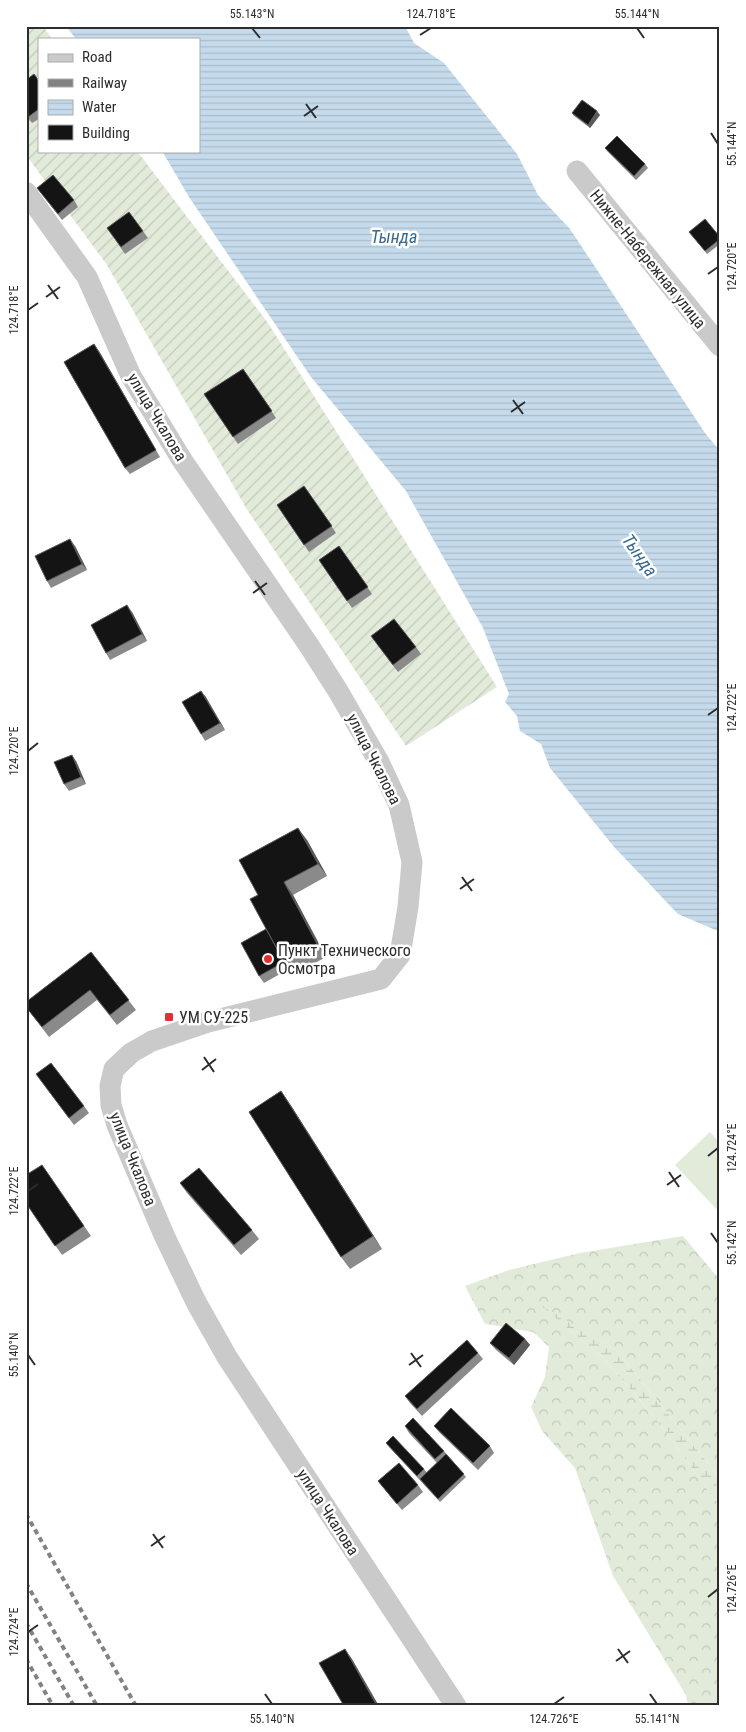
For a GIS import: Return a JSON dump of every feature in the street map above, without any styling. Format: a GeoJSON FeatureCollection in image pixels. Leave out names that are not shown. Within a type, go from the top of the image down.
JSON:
{"type":"FeatureCollection","features":[{"type":"Feature","properties":{"kind":"street","name":"Нижне-Набережная улица"},"geometry":{"type":"LineString","coordinates":[[577,171],[720,346]]}},
{"type":"Feature","properties":{"kind":"street","name":"улица Чкалова"},"geometry":{"type":"LineString","coordinates":[[26,192],[87,277],[136,384],[182,460],[338,691],[379,762],[399,805],[412,862],[408,907],[400,955],[381,979],[208,1022],[152,1041],[131,1053],[114,1068],[110,1086],[111,1105],[117,1125],[164,1235],[196,1302],[218,1342],[456,1706]]}},
{"type":"Feature","properties":{"kind":"green space"},"geometry":{"type":"Polygon","coordinates":[[[26,26],[43,26],[51,38],[38,38],[38,152],[138,152],[268,323],[497,687],[406,746],[246,508],[107,265],[26,155],[26,26]]]}},
{"type":"Feature","properties":{"kind":"green space"},"geometry":{"type":"Polygon","coordinates":[[[710,1132],[720,1143],[720,1213],[675,1165],[710,1132]]]}},
{"type":"Feature","properties":{"kind":"green space"},"geometry":{"type":"Polygon","coordinates":[[[683,1236],[720,1280],[720,1478],[617,1351],[542,1306],[603,1358],[657,1420],[720,1507],[720,1706],[688,1706],[686,1695],[613,1576],[575,1468],[542,1431],[531,1407],[545,1377],[549,1347],[533,1332],[485,1324],[465,1286],[509,1270],[580,1253],[683,1236]]]}},
{"type":"Feature","properties":{"kind":"green space"},"geometry":{"type":"Polygon","coordinates":[[[538,1303],[617,1351],[720,1478],[720,1507],[657,1420],[603,1358],[538,1303]]]}},
{"type":"Feature","properties":{"kind":"water","name":"Тында"},"geometry":{"type":"Polygon","coordinates":[[[66,26],[405,26],[414,43],[444,63],[517,154],[538,195],[570,229],[705,433],[720,451],[720,932],[678,914],[615,848],[550,768],[541,744],[520,731],[517,716],[505,702],[509,694],[483,628],[406,491],[311,377],[189,197],[163,152],[200,152],[200,38],[75,38],[66,26]]]}},
{"type":"Feature","properties":{"kind":"building"},"geometry":{"type":"Polygon","coordinates":[[[34,74],[38,80],[38,110],[28,117],[26,115],[26,80],[34,74]]]}},
{"type":"Feature","properties":{"kind":"building"},"geometry":{"type":"Polygon","coordinates":[[[582,100],[597,111],[588,125],[572,113],[582,100]]]}},
{"type":"Feature","properties":{"kind":"building"},"geometry":{"type":"Polygon","coordinates":[[[617,136],[645,164],[634,176],[605,148],[617,136]]]}},
{"type":"Feature","properties":{"kind":"building"},"geometry":{"type":"Polygon","coordinates":[[[53,175],[74,200],[58,214],[37,188],[53,175]]]}},
{"type":"Feature","properties":{"kind":"building"},"geometry":{"type":"Polygon","coordinates":[[[129,212],[143,231],[121,247],[107,228],[129,212]]]}},
{"type":"Feature","properties":{"kind":"building"},"geometry":{"type":"Polygon","coordinates":[[[705,219],[720,239],[705,251],[689,232],[705,219]]]}},
{"type":"Feature","properties":{"kind":"building"},"geometry":{"type":"Polygon","coordinates":[[[94,344],[156,450],[125,468],[64,362],[94,344]]]}},
{"type":"Feature","properties":{"kind":"building"},"geometry":{"type":"Polygon","coordinates":[[[243,369],[272,411],[233,437],[204,394],[243,369]]]}},
{"type":"Feature","properties":{"kind":"building"},"geometry":{"type":"Polygon","coordinates":[[[304,486],[332,526],[304,545],[277,505],[304,486]]]}},
{"type":"Feature","properties":{"kind":"building"},"geometry":{"type":"Polygon","coordinates":[[[70,539],[82,564],[47,581],[35,556],[70,539]]]}},
{"type":"Feature","properties":{"kind":"building"},"geometry":{"type":"Polygon","coordinates":[[[339,546],[368,587],[347,601],[319,560],[339,546]]]}},
{"type":"Feature","properties":{"kind":"building"},"geometry":{"type":"Polygon","coordinates":[[[127,605],[142,634],[106,653],[91,625],[127,605]]]}},
{"type":"Feature","properties":{"kind":"building"},"geometry":{"type":"Polygon","coordinates":[[[394,619],[416,647],[393,665],[371,636],[394,619]]]}},
{"type":"Feature","properties":{"kind":"building"},"geometry":{"type":"Polygon","coordinates":[[[201,691],[220,723],[201,734],[182,702],[201,691]]]}},
{"type":"Feature","properties":{"kind":"building"},"geometry":{"type":"Polygon","coordinates":[[[72,755],[81,777],[64,784],[54,762],[72,755]]]}},
{"type":"Feature","properties":{"kind":"building"},"geometry":{"type":"Polygon","coordinates":[[[298,828],[318,864],[284,882],[317,944],[284,962],[250,899],[258,895],[239,860],[298,828]]]}},
{"type":"Feature","properties":{"kind":"building","name":"Пункт Технического Осмотра"},"geometry":{"type":"Polygon","coordinates":[[[266,929],[284,962],[259,976],[241,943],[266,929]]]}},
{"type":"Feature","properties":{"kind":"building"},"geometry":{"type":"Polygon","coordinates":[[[91,952],[129,1000],[110,1015],[90,990],[42,1027],[26,1007],[26,1002],[91,952]]]}},
{"type":"Feature","properties":{"kind":"building"},"geometry":{"type":"Polygon","coordinates":[[[51,1063],[84,1106],[69,1118],[36,1074],[51,1063]]]}},
{"type":"Feature","properties":{"kind":"building"},"geometry":{"type":"Polygon","coordinates":[[[281,1091],[373,1236],[341,1257],[249,1112],[281,1091]]]}},
{"type":"Feature","properties":{"kind":"building"},"geometry":{"type":"Polygon","coordinates":[[[42,1165],[84,1226],[55,1246],[26,1203],[26,1175],[42,1165]]]}},
{"type":"Feature","properties":{"kind":"building"},"geometry":{"type":"Polygon","coordinates":[[[199,1168],[252,1230],[234,1245],[180,1183],[199,1168]]]}},
{"type":"Feature","properties":{"kind":"building"},"geometry":{"type":"Polygon","coordinates":[[[506,1323],[525,1339],[509,1358],[490,1343],[506,1323]]]}},
{"type":"Feature","properties":{"kind":"building"},"geometry":{"type":"Polygon","coordinates":[[[467,1340],[478,1353],[417,1409],[405,1396],[467,1340]]]}},
{"type":"Feature","properties":{"kind":"building"},"geometry":{"type":"Polygon","coordinates":[[[451,1408],[490,1446],[473,1463],[434,1426],[451,1408]]]}},
{"type":"Feature","properties":{"kind":"building"},"geometry":{"type":"Polygon","coordinates":[[[413,1418],[444,1451],[435,1459],[405,1426],[413,1418]]]}},
{"type":"Feature","properties":{"kind":"building"},"geometry":{"type":"Polygon","coordinates":[[[393,1436],[424,1469],[417,1476],[386,1443],[393,1436]]]}},
{"type":"Feature","properties":{"kind":"building"},"geometry":{"type":"Polygon","coordinates":[[[446,1454],[464,1474],[438,1499],[420,1479],[446,1454]]]}},
{"type":"Feature","properties":{"kind":"building"},"geometry":{"type":"Polygon","coordinates":[[[399,1463],[418,1485],[397,1504],[378,1481],[399,1463]]]}},
{"type":"Feature","properties":{"kind":"building"},"geometry":{"type":"Polygon","coordinates":[[[345,1649],[377,1706],[344,1706],[319,1663],[345,1649]]]}},
{"type":"Feature","properties":{"kind":"railway"},"geometry":{"type":"LineString","coordinates":[[26,1514],[136,1706]]}},
{"type":"Feature","properties":{"kind":"railway"},"geometry":{"type":"LineString","coordinates":[[26,1583],[97,1706]]}},
{"type":"Feature","properties":{"kind":"railway"},"geometry":{"type":"LineString","coordinates":[[26,1623],[74,1706]]}},
{"type":"Feature","properties":{"kind":"railway"},"geometry":{"type":"LineString","coordinates":[[26,1659],[53,1706]]}},
{"type":"Feature","properties":{"kind":"place","name":"Пункт Технического Осмотра"},"geometry":{"type":"Point","coordinates":[268,959]}},
{"type":"Feature","properties":{"kind":"place","name":"УМ СУ-225"},"geometry":{"type":"Point","coordinates":[169,1017]}}]}
